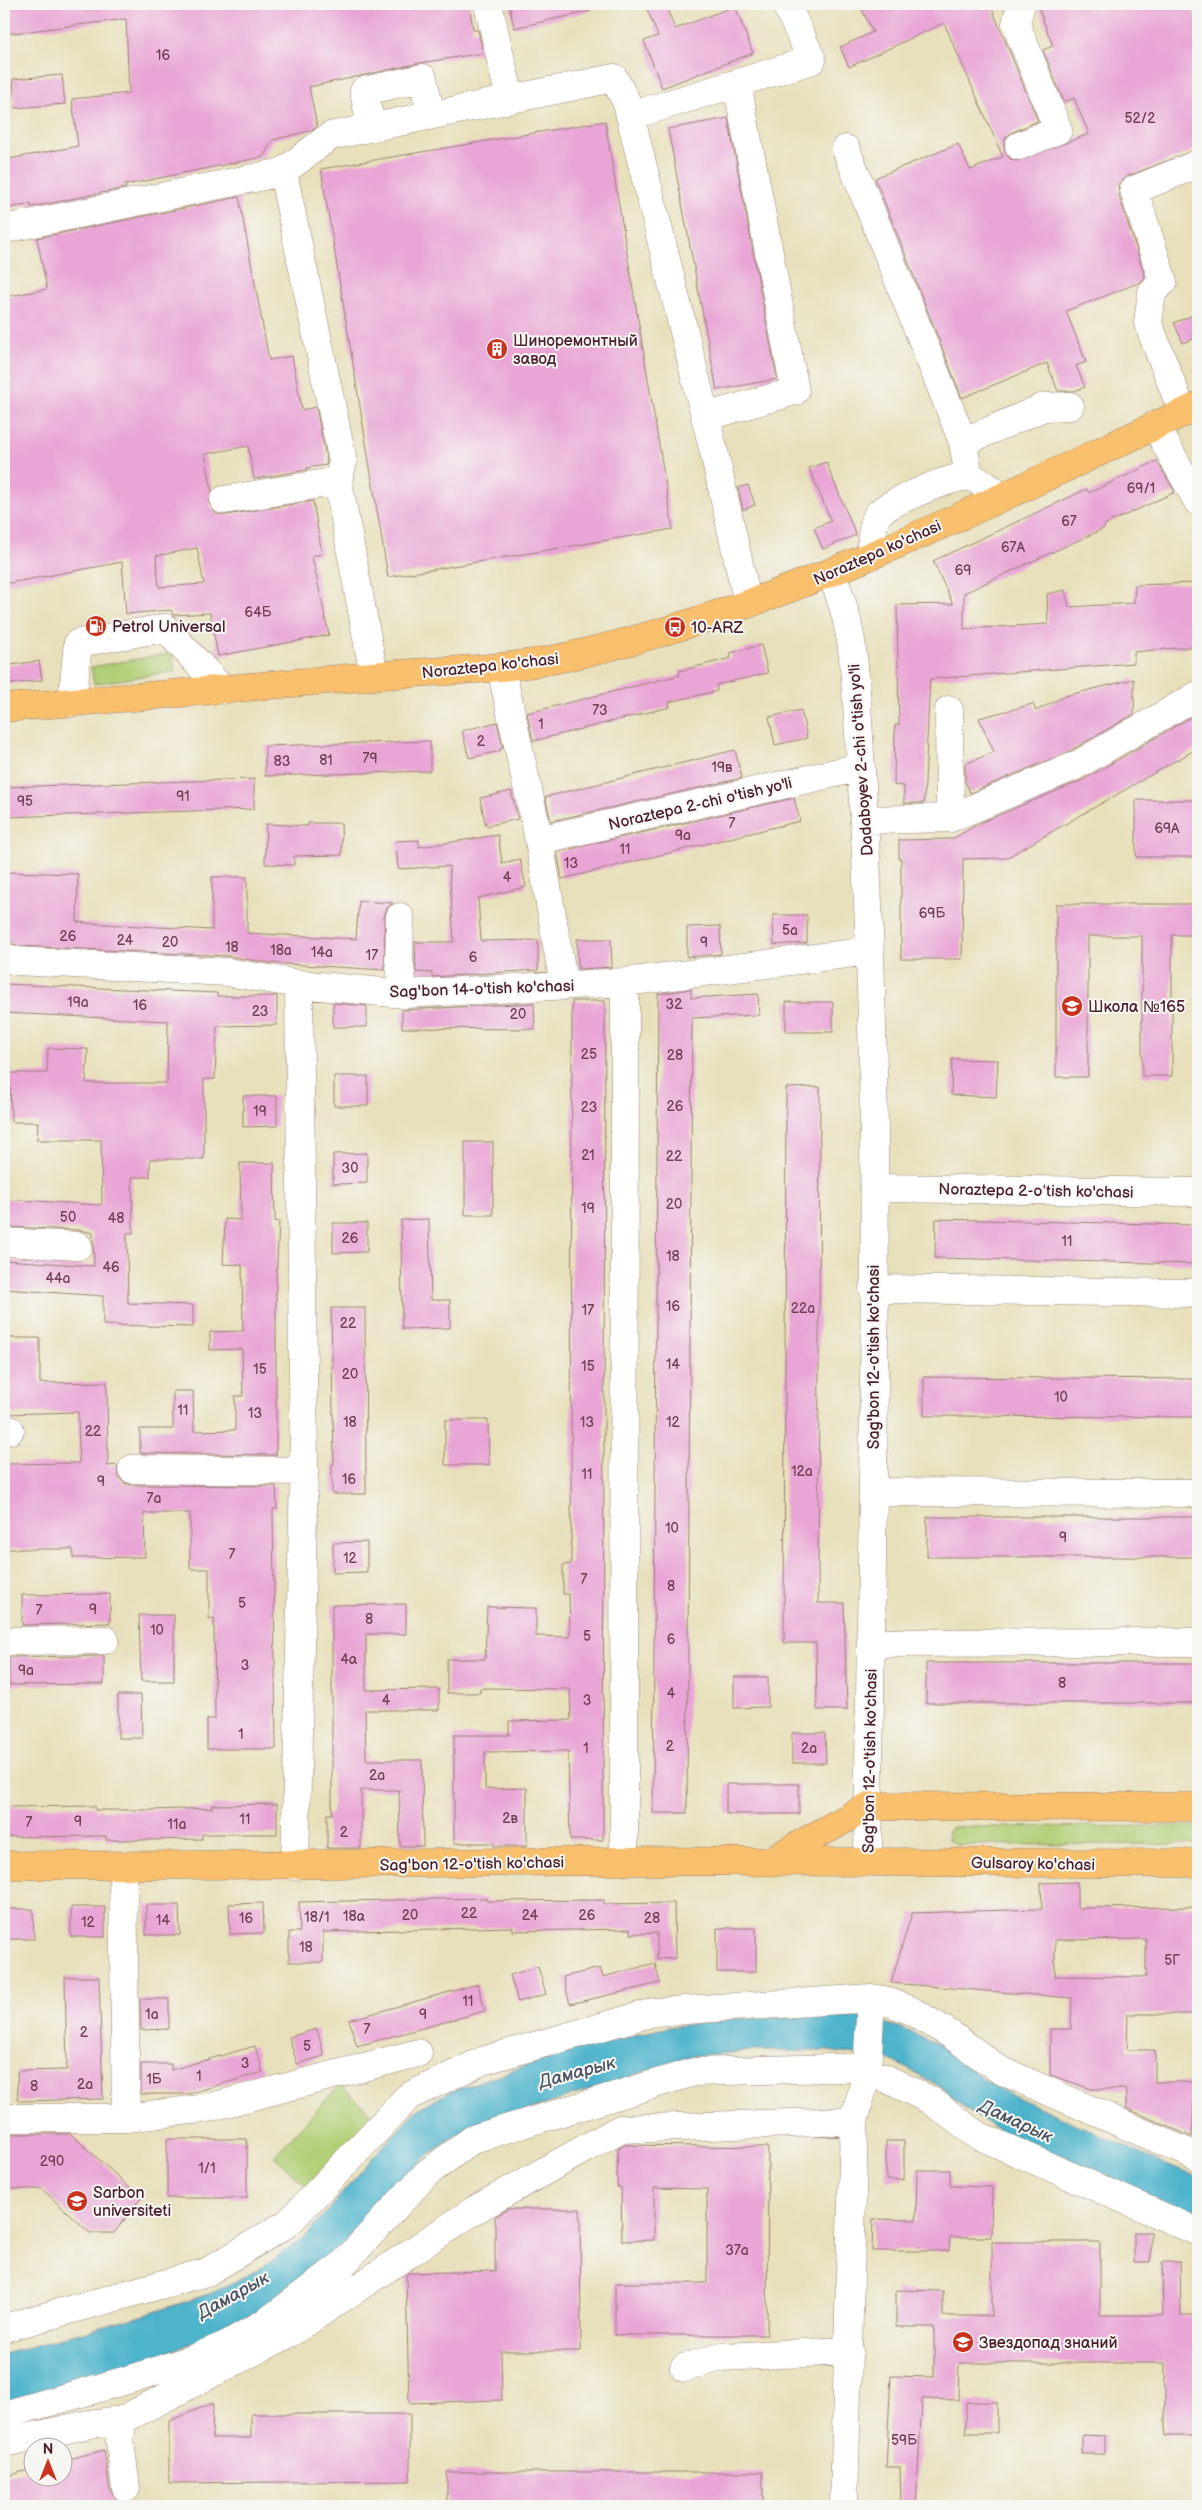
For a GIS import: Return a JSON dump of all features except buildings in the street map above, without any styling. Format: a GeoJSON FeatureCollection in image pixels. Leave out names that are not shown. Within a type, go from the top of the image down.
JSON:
{"type":"FeatureCollection","features":[{"type":"Feature","properties":{"kind":"main road","name":"Noraztepa ko'chasi"},"geometry":{"type":"LineString","coordinates":[[4,708],[374,676],[502,668],[597,650],[748,604],[832,574],[1190,410]]}},
{"type":"Feature","properties":{"kind":"main road"},"geometry":{"type":"LineString","coordinates":[[770,1861],[869,1806],[1198,1807]]}},
{"type":"Feature","properties":{"kind":"main road","name":"Sag'bon 12-o'tish ko'chasi"},"geometry":{"type":"LineString","coordinates":[[4,1865],[295,1866],[624,1861],[868,1861]]}},
{"type":"Feature","properties":{"kind":"main road","name":"Gulsaroy ko'chasi"},"geometry":{"type":"LineString","coordinates":[[868,1861],[1058,1864],[1198,1863]]}},
{"type":"Feature","properties":{"kind":"street"},"geometry":{"type":"LineString","coordinates":[[488,4],[510,99]]}},
{"type":"Feature","properties":{"kind":"street"},"geometry":{"type":"LineString","coordinates":[[630,116],[812,60],[786,4]]}},
{"type":"Feature","properties":{"kind":"street"},"geometry":{"type":"LineString","coordinates":[[1019,146],[1058,130],[1016,24],[1021,4]]}},
{"type":"Feature","properties":{"kind":"street"},"geometry":{"type":"LineString","coordinates":[[371,127],[364,91],[422,78],[431,115]]}},
{"type":"Feature","properties":{"kind":"street"},"geometry":{"type":"LineString","coordinates":[[4,229],[283,172],[330,136],[614,78],[627,103],[705,417],[748,604]]}},
{"type":"Feature","properties":{"kind":"street"},"geometry":{"type":"LineString","coordinates":[[705,417],[795,391],[737,83]]}},
{"type":"Feature","properties":{"kind":"street"},"geometry":{"type":"LineString","coordinates":[[846,149],[963,442],[969,476]]}},
{"type":"Feature","properties":{"kind":"street"},"geometry":{"type":"LineString","coordinates":[[1190,410],[1148,323],[1152,292],[1163,282],[1134,190],[1198,164]]}},
{"type":"Feature","properties":{"kind":"street"},"geometry":{"type":"LineString","coordinates":[[283,172],[343,462],[338,481],[374,676]]}},
{"type":"Feature","properties":{"kind":"street"},"geometry":{"type":"LineString","coordinates":[[963,442],[1044,408],[1070,406]]}},
{"type":"Feature","properties":{"kind":"street"},"geometry":{"type":"LineString","coordinates":[[1155,425],[1198,502]]}},
{"type":"Feature","properties":{"kind":"street"},"geometry":{"type":"LineString","coordinates":[[870,556],[875,521],[880,512],[953,477],[969,476],[1002,496]]}},
{"type":"Feature","properties":{"kind":"street"},"geometry":{"type":"LineString","coordinates":[[224,500],[338,481]]}},
{"type":"Feature","properties":{"kind":"street","name":"Dadaboyev 2-chi o'tish yo'li"},"geometry":{"type":"LineString","coordinates":[[832,574],[844,602],[851,633],[861,767],[870,950]]}},
{"type":"Feature","properties":{"kind":"street"},"geometry":{"type":"LineString","coordinates":[[72,702],[78,643],[165,628],[224,690]]}},
{"type":"Feature","properties":{"kind":"street"},"geometry":{"type":"LineString","coordinates":[[502,668],[539,840],[564,986]]}},
{"type":"Feature","properties":{"kind":"street"},"geometry":{"type":"LineString","coordinates":[[864,820],[950,818],[1075,766],[1198,696]]}},
{"type":"Feature","properties":{"kind":"street"},"geometry":{"type":"LineString","coordinates":[[949,710],[950,818]]}},
{"type":"Feature","properties":{"kind":"street","name":"Noraztepa 2-chi o'tish yo'li"},"geometry":{"type":"LineString","coordinates":[[539,840],[861,767]]}},
{"type":"Feature","properties":{"kind":"street"},"geometry":{"type":"LineString","coordinates":[[400,917],[399,960],[404,994]]}},
{"type":"Feature","properties":{"kind":"street","name":"Sag'bon 14-o'tish ko'chasi"},"geometry":{"type":"LineString","coordinates":[[4,957],[17,961],[227,972],[299,984],[404,994],[625,982],[870,950]]}},
{"type":"Feature","properties":{"kind":"street","name":"Sag'bon 12-o'tish ko'chasi"},"geometry":{"type":"LineString","coordinates":[[868,1861],[873,1492],[874,1188],[870,950]]}},
{"type":"Feature","properties":{"kind":"street"},"geometry":{"type":"LineString","coordinates":[[624,1861],[625,982]]}},
{"type":"Feature","properties":{"kind":"street"},"geometry":{"type":"LineString","coordinates":[[295,1866],[304,1471],[299,984]]}},
{"type":"Feature","properties":{"kind":"street","name":"Noraztepa 2-oʻtish ko'chasi"},"geometry":{"type":"LineString","coordinates":[[874,1188],[1198,1192]]}},
{"type":"Feature","properties":{"kind":"street"},"geometry":{"type":"LineString","coordinates":[[4,1242],[78,1246]]}},
{"type":"Feature","properties":{"kind":"street"},"geometry":{"type":"LineString","coordinates":[[873,1289],[1198,1293]]}},
{"type":"Feature","properties":{"kind":"street"},"geometry":{"type":"LineString","coordinates":[[132,1468],[304,1471]]}},
{"type":"Feature","properties":{"kind":"street"},"geometry":{"type":"LineString","coordinates":[[873,1492],[1198,1493]]}},
{"type":"Feature","properties":{"kind":"street"},"geometry":{"type":"LineString","coordinates":[[4,1641],[105,1640]]}},
{"type":"Feature","properties":{"kind":"street"},"geometry":{"type":"LineString","coordinates":[[871,1643],[1198,1642]]}},
{"type":"Feature","properties":{"kind":"street"},"geometry":{"type":"LineString","coordinates":[[123,1866],[126,2118]]}},
{"type":"Feature","properties":{"kind":"street"},"geometry":{"type":"LineString","coordinates":[[844,2506],[854,2121],[867,2070],[870,1998]]}},
{"type":"Feature","properties":{"kind":"street"},"geometry":{"type":"LineString","coordinates":[[4,2328],[207,2272],[288,2223],[409,2096],[482,2061],[654,2012],[870,1998],[884,2000],[912,2011],[950,2034],[1000,2070],[1198,2157]]}},
{"type":"Feature","properties":{"kind":"street"},"geometry":{"type":"LineString","coordinates":[[4,2118],[126,2118],[207,2108],[418,2053]]}},
{"type":"Feature","properties":{"kind":"street"},"geometry":{"type":"LineString","coordinates":[[4,2415],[134,2378],[195,2358],[226,2345],[269,2320],[342,2265],[426,2174],[473,2139],[694,2072],[867,2070],[930,2100],[975,2134],[1198,2232]]}},
{"type":"Feature","properties":{"kind":"street"},"geometry":{"type":"LineString","coordinates":[[4,2444],[88,2424],[122,2420],[290,2333],[473,2211],[620,2129],[854,2121]]}},
{"type":"Feature","properties":{"kind":"street"},"geometry":{"type":"LineString","coordinates":[[684,2368],[720,2357],[849,2351]]}},
{"type":"Feature","properties":{"kind":"street"},"geometry":{"type":"LineString","coordinates":[[122,2420],[120,2442],[126,2488]]}},
{"type":"Feature","properties":{"kind":"green space"},"geometry":{"type":"Polygon","coordinates":[[[172,653],[175,671],[94,684],[91,667],[172,653]]]}},
{"type":"Feature","properties":{"kind":"green space"},"geometry":{"type":"Polygon","coordinates":[[[1198,1826],[1198,1844],[957,1845],[948,1840],[948,1831],[955,1827],[1198,1826]]]}},
{"type":"Feature","properties":{"kind":"green space"},"geometry":{"type":"Polygon","coordinates":[[[340,2085],[378,2120],[312,2191],[274,2156],[340,2085]]]}},
{"type":"Feature","properties":{"kind":"water","name":"Дамарык"},"geometry":{"type":"Polygon","coordinates":[[[855,2016],[901,2028],[942,2046],[993,2086],[1163,2164],[1198,2177],[1198,2218],[1013,2139],[968,2111],[938,2085],[893,2061],[829,2051],[749,2051],[693,2056],[468,2130],[445,2143],[424,2159],[330,2258],[279,2298],[205,2338],[166,2354],[4,2404],[4,2354],[145,2315],[212,2293],[263,2267],[306,2236],[374,2156],[418,2109],[449,2092],[568,2051],[669,2027],[731,2019],[855,2016]]]}},
{"type":"Feature","properties":{"kind":"place","name":"Шиноремонтный завод"},"geometry":{"type":"Point","coordinates":[497,349]}},
{"type":"Feature","properties":{"kind":"place","name":"Petrol Universal"},"geometry":{"type":"Point","coordinates":[96,626]}},
{"type":"Feature","properties":{"kind":"place","name":"10-ARZ"},"geometry":{"type":"Point","coordinates":[675,627]}},
{"type":"Feature","properties":{"kind":"place","name":"Школа №165"},"geometry":{"type":"Point","coordinates":[1072,1006]}},
{"type":"Feature","properties":{"kind":"place","name":"Sarbon universiteti"},"geometry":{"type":"Point","coordinates":[77,2201]}},
{"type":"Feature","properties":{"kind":"place","name":"Звездопад знаний"},"geometry":{"type":"Point","coordinates":[963,2342]}}]}
